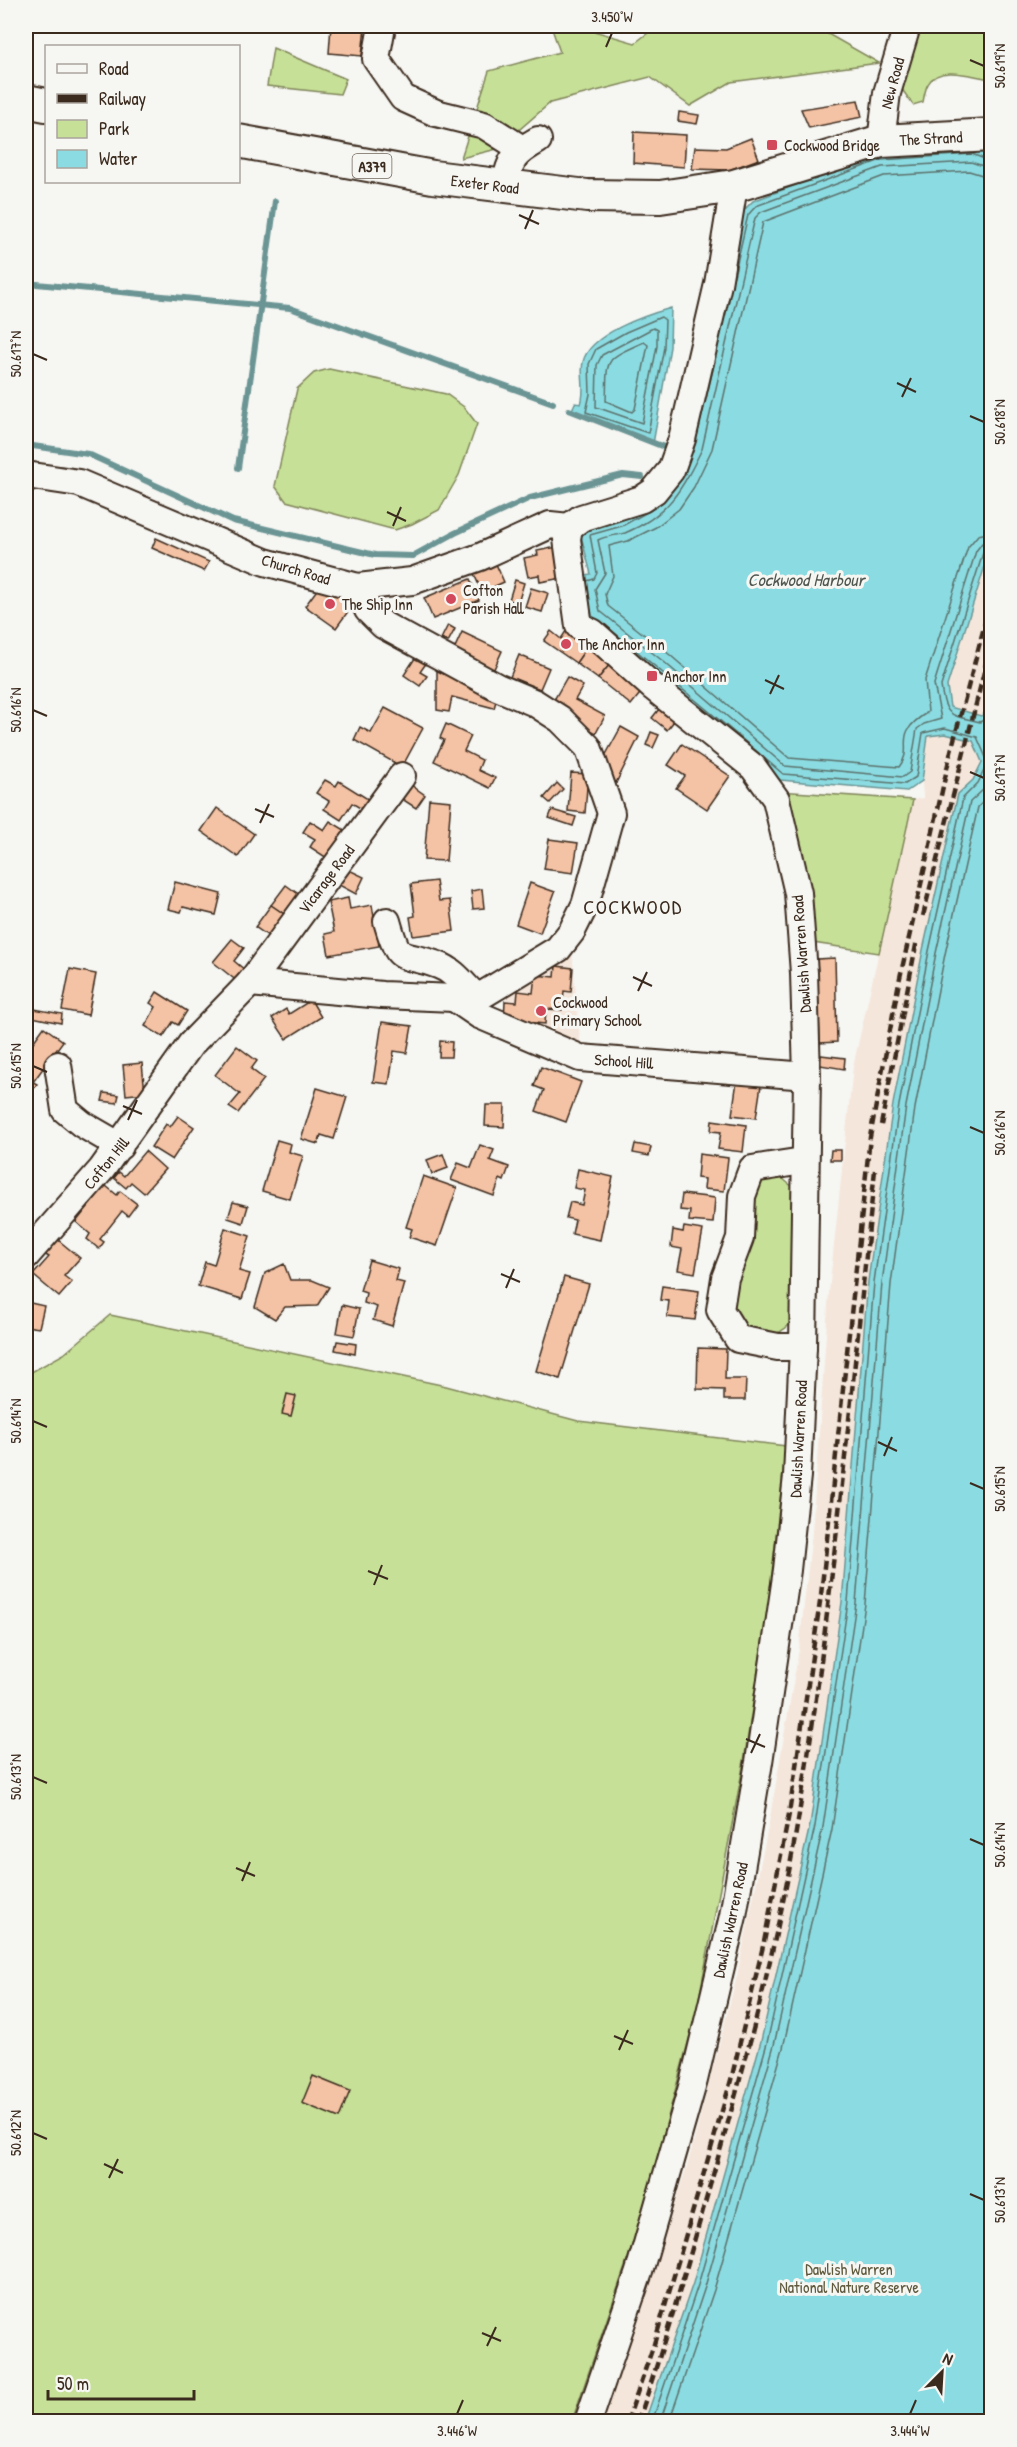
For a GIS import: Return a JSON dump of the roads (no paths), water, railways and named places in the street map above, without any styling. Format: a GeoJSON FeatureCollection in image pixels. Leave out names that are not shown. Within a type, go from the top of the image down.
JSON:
{"type":"FeatureCollection","features":[{"type":"Feature","properties":{"kind":"main road"},"geometry":{"type":"LineString","coordinates":[[26,101],[45,105]]}},
{"type":"Feature","properties":{"kind":"main road","name":"The Strand"},"geometry":{"type":"LineString","coordinates":[[734,186],[881,141],[992,135]]}},
{"type":"Feature","properties":{"kind":"main road","name":"Exeter Road"},"geometry":{"type":"LineString","coordinates":[[240,141],[433,177],[587,196],[660,196],[734,186]]}},
{"type":"Feature","properties":{"kind":"street"},"geometry":{"type":"LineString","coordinates":[[382,26],[376,59],[404,98],[436,113],[484,125],[530,144],[509,164],[505,186]]}},
{"type":"Feature","properties":{"kind":"street","name":"New Road"},"geometry":{"type":"LineString","coordinates":[[881,141],[887,93],[908,26]]}},
{"type":"Feature","properties":{"kind":"street"},"geometry":{"type":"LineString","coordinates":[[569,527],[581,518],[642,499],[654,491],[671,470],[682,439],[717,284],[734,186]]}},
{"type":"Feature","properties":{"kind":"street","name":"Church Road"},"geometry":{"type":"LineString","coordinates":[[26,475],[79,483],[266,562],[358,587],[412,581],[480,557],[550,525],[569,527]]}},
{"type":"Feature","properties":{"kind":"street","name":"Dawlish Warren Road"},"geometry":{"type":"LineString","coordinates":[[569,527],[567,539],[579,626],[592,632],[653,687],[753,767],[776,799],[798,892],[804,974],[807,1076],[803,1347],[797,1476],[787,1570],[759,1762],[733,1917],[694,2080],[639,2272],[588,2421]]}},
{"type":"Feature","properties":{"kind":"street"},"geometry":{"type":"LineString","coordinates":[[250,983],[382,995],[464,997],[492,989],[558,949],[572,931],[585,905],[611,813],[591,753],[560,719],[535,703],[488,682],[383,625],[368,610],[358,587]]}},
{"type":"Feature","properties":{"kind":"street","name":"Vicarage Road"},"geometry":{"type":"LineString","coordinates":[[250,983],[402,776]]}},
{"type":"Feature","properties":{"kind":"street","name":"School Hill"},"geometry":{"type":"LineString","coordinates":[[387,921],[399,953],[407,958],[447,969],[464,997],[479,1015],[580,1058],[807,1076]]}},
{"type":"Feature","properties":{"kind":"street","name":"Cofton Hill"},"geometry":{"type":"LineString","coordinates":[[26,1256],[120,1146],[191,1044],[250,983]]}},
{"type":"Feature","properties":{"kind":"street"},"geometry":{"type":"LineString","coordinates":[[58,1065],[65,1110],[82,1124],[120,1146]]}},
{"type":"Feature","properties":{"kind":"street"},"geometry":{"type":"LineString","coordinates":[[803,1347],[778,1347],[738,1339],[720,1310],[725,1278],[740,1238],[742,1196],[752,1169],[804,1161]]}},
{"type":"Feature","properties":{"kind":"water","name":"Cockwood Harbour"},"geometry":{"type":"Polygon","coordinates":[[[974,148],[991,157],[991,547],[947,686],[950,707],[981,716],[992,707],[991,2421],[645,2421],[693,2283],[761,2041],[810,1825],[842,1602],[868,1281],[893,1104],[923,950],[958,794],[973,780],[982,762],[973,741],[945,734],[928,736],[922,781],[907,791],[780,780],[656,672],[587,618],[578,576],[591,574],[581,536],[586,529],[619,521],[642,509],[662,494],[742,212],[753,201],[879,154],[974,148]]]}},
{"type":"Feature","properties":{"kind":"water"},"geometry":{"type":"Polygon","coordinates":[[[671,308],[670,347],[653,444],[571,412],[575,403],[581,404],[583,362],[587,352],[607,334],[620,327],[671,308]]]}},
{"type":"Feature","properties":{"kind":"waterway"},"geometry":{"type":"LineString","coordinates":[[238,468],[275,201]]}},
{"type":"Feature","properties":{"kind":"waterway"},"geometry":{"type":"LineString","coordinates":[[26,283],[290,308],[553,403]]}},
{"type":"Feature","properties":{"kind":"waterway"},"geometry":{"type":"LineString","coordinates":[[569,410],[664,447]]}},
{"type":"Feature","properties":{"kind":"waterway"},"geometry":{"type":"LineString","coordinates":[[26,445],[88,454],[233,521],[375,555],[413,556],[455,533],[530,498],[623,475],[642,477]]}},
{"type":"Feature","properties":{"kind":"railway"},"geometry":{"type":"LineString","coordinates":[[627,2422],[654,2344],[731,2080],[764,1942],[789,1814],[821,1595],[870,1137],[899,982],[951,751],[992,597]]}},
{"type":"Feature","properties":{"kind":"railway"},"geometry":{"type":"LineString","coordinates":[[923,916],[992,640]]}},
{"type":"Feature","properties":{"kind":"railway"},"geometry":{"type":"LineString","coordinates":[[881,1125],[917,940]]}},
{"type":"Feature","properties":{"kind":"railway"},"geometry":{"type":"LineString","coordinates":[[638,2422],[676,2303],[737,2091],[761,2000],[791,1861],[811,1734],[832,1573],[875,1170]]}},
{"type":"Feature","properties":{"kind":"place","name":"Cockwood Bridge"},"geometry":{"type":"Point","coordinates":[772,145]}},
{"type":"Feature","properties":{"kind":"place","name":"Cofton Parish Hall"},"geometry":{"type":"Point","coordinates":[451,599]}},
{"type":"Feature","properties":{"kind":"place","name":"The Ship Inn"},"geometry":{"type":"Point","coordinates":[330,604]}},
{"type":"Feature","properties":{"kind":"place","name":"The Anchor Inn"},"geometry":{"type":"Point","coordinates":[566,644]}},
{"type":"Feature","properties":{"kind":"place","name":"Anchor Inn"},"geometry":{"type":"Point","coordinates":[652,676]}},
{"type":"Feature","properties":{"kind":"place","name":"Cockwood Primary School"},"geometry":{"type":"Point","coordinates":[541,1011]}},
{"type":"Feature","properties":{"kind":"district","name":"COCKWOOD"},"geometry":{"type":"Point","coordinates":[633,906]}},
{"type":"Feature","properties":{"kind":"park label","name":"Dawlish Warren National Nature Reserve"},"geometry":{"type":"Point","coordinates":[849,2278]}}]}
